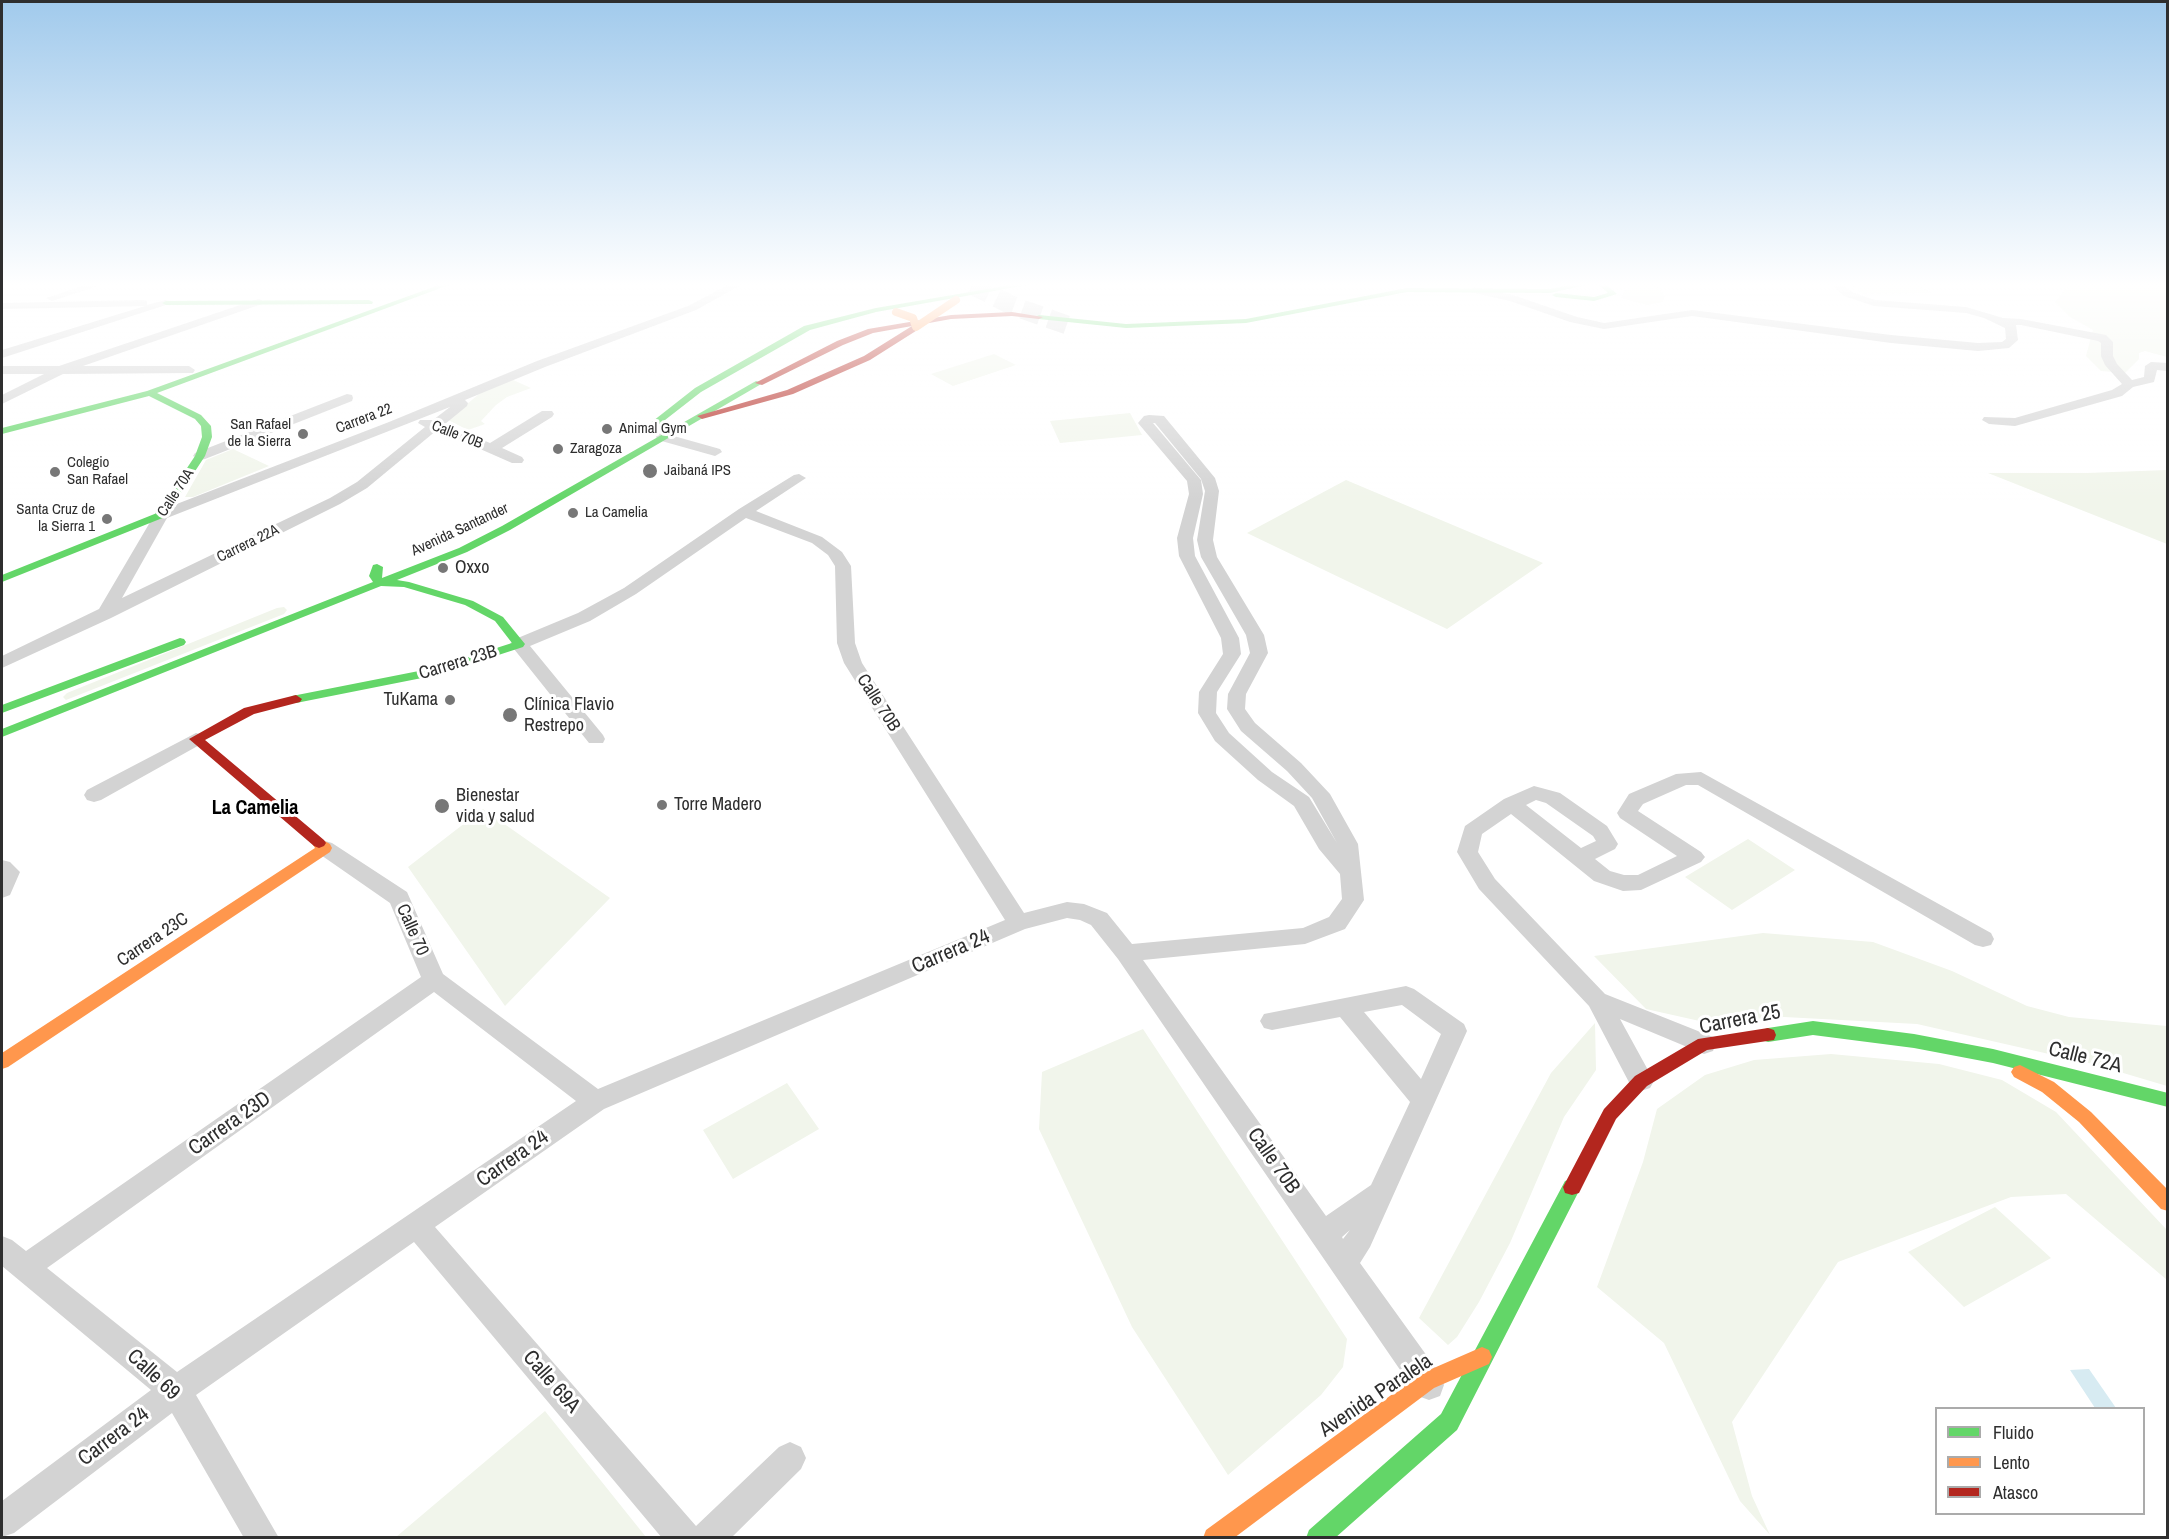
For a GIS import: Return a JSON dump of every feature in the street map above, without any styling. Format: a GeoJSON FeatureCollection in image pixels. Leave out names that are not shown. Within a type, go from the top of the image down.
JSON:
{"type":"FeatureCollection","features":[{"type":"Feature","properties":{"kind":"main road"},"geometry":{"type":"LineString","coordinates":[[2,422],[150,385],[224,357]]}},
{"type":"Feature","properties":{"kind":"main road"},"geometry":{"type":"LineString","coordinates":[[2,431],[150,393],[249,357]]}},
{"type":"Feature","properties":{"kind":"main road"},"geometry":{"type":"LineString","coordinates":[[754,357],[698,390],[640,435],[796,357]]}},
{"type":"Feature","properties":{"kind":"main road"},"geometry":{"type":"LineString","coordinates":[[702,416],[742,391],[812,357]]}},
{"type":"Feature","properties":{"kind":"main road","name":"Avenida Santander"},"geometry":{"type":"LineString","coordinates":[[2,733],[380,583],[404,580],[506,528],[702,416],[790,392],[869,357]]}},
{"type":"Feature","properties":{"kind":"main road","name":"Calle 70A"},"geometry":{"type":"LineString","coordinates":[[150,393],[198,417],[206,426],[207,437],[200,456],[161,515]]}},
{"type":"Feature","properties":{"kind":"main road","name":"Carrera 22"},"geometry":{"type":"LineString","coordinates":[[2,579],[161,515]]}},
{"type":"Feature","properties":{"kind":"main road"},"geometry":{"type":"LineString","coordinates":[[358,575],[382,565],[375,576],[380,583]]}},
{"type":"Feature","properties":{"kind":"main road"},"geometry":{"type":"LineString","coordinates":[[404,580],[469,603],[499,619],[519,644]]}},
{"type":"Feature","properties":{"kind":"main road"},"geometry":{"type":"LineString","coordinates":[[2,709],[194,636]]}},
{"type":"Feature","properties":{"kind":"main road","name":"Carrera 23B"},"geometry":{"type":"LineString","coordinates":[[196,739],[249,711],[276,703],[437,671],[519,644]]}},
{"type":"Feature","properties":{"kind":"main road","name":"Calle 70"},"geometry":{"type":"LineString","coordinates":[[196,739],[325,848]]}},
{"type":"Feature","properties":{"kind":"main road","name":"Carrera 23C"},"geometry":{"type":"LineString","coordinates":[[2,1062],[325,848]]}},
{"type":"Feature","properties":{"kind":"main road","name":"Carrera 25"},"geometry":{"type":"LineString","coordinates":[[1482,1357],[1610,1114],[1641,1081],[1704,1044],[1813,1028],[1914,1041],[1993,1056]]}},
{"type":"Feature","properties":{"kind":"main road"},"geometry":{"type":"LineString","coordinates":[[1993,1056],[2048,1087],[2085,1117],[2168,1203]]}},
{"type":"Feature","properties":{"kind":"main road","name":"Calle 72A"},"geometry":{"type":"LineString","coordinates":[[1993,1056],[2168,1100]]}},
{"type":"Feature","properties":{"kind":"main road"},"geometry":{"type":"LineString","coordinates":[[2085,1079],[2077,1087],[2075,1098],[2085,1117]]}},
{"type":"Feature","properties":{"kind":"main road"},"geometry":{"type":"LineString","coordinates":[[1317,1538],[1449,1422],[1482,1357]]}},
{"type":"Feature","properties":{"kind":"main road","name":"Avenida Paralela"},"geometry":{"type":"LineString","coordinates":[[1214,1538],[1427,1381],[1482,1357]]}},
{"type":"Feature","properties":{"kind":"main road"},"geometry":{"type":"LineString","coordinates":[[1229,1525],[1238,1538]]}},
{"type":"Feature","properties":{"kind":"street"},"geometry":{"type":"LineString","coordinates":[[2,400],[63,369],[98,357]]}},
{"type":"Feature","properties":{"kind":"street","name":"Carrera 22"},"geometry":{"type":"LineString","coordinates":[[161,515],[394,425],[560,357]]}},
{"type":"Feature","properties":{"kind":"street"},"geometry":{"type":"LineString","coordinates":[[2107,357],[2111,365],[2129,384]]}},
{"type":"Feature","properties":{"kind":"street"},"geometry":{"type":"LineString","coordinates":[[1989,420],[2014,422],[2117,393],[2129,384],[2150,379],[2151,366],[2168,367]]}},
{"type":"Feature","properties":{"kind":"street"},"geometry":{"type":"LineString","coordinates":[[2,370],[189,370]]}},
{"type":"Feature","properties":{"kind":"street","name":"Carrera 22A"},"geometry":{"type":"LineString","coordinates":[[2,663],[335,501],[362,485],[475,392]]}},
{"type":"Feature","properties":{"kind":"street"},"geometry":{"type":"LineString","coordinates":[[200,456],[347,398]]}},
{"type":"Feature","properties":{"kind":"street"},"geometry":{"type":"LineString","coordinates":[[491,448],[547,414]]}},
{"type":"Feature","properties":{"kind":"street"},"geometry":{"type":"LineString","coordinates":[[1126,952],[1305,936],[1336,923],[1353,900],[1348,844],[1320,794],[1294,767],[1248,727],[1236,709],[1237,694],[1259,653],[1255,635],[1209,557],[1205,540],[1212,491],[1208,478],[1159,419],[1149,419],[1145,423],[1194,480],[1196,494],[1185,538],[1187,556],[1230,638],[1233,654],[1208,692],[1207,713],[1222,737],[1265,776],[1302,802],[1326,844],[1349,870]]}},
{"type":"Feature","properties":{"kind":"street","name":"Calle 70B"},"geometry":{"type":"LineString","coordinates":[[394,425],[415,422],[437,425],[517,460]]}},
{"type":"Feature","properties":{"kind":"street"},"geometry":{"type":"LineString","coordinates":[[663,437],[715,452]]}},
{"type":"Feature","properties":{"kind":"street","name":"Carrera 23B"},"geometry":{"type":"LineString","coordinates":[[519,644],[584,617],[630,591],[799,477]]}},
{"type":"Feature","properties":{"kind":"street","name":"Calle 70B"},"geometry":{"type":"LineString","coordinates":[[744,512],[817,540],[834,552],[843,566],[846,643],[853,663],[1019,923]]}},
{"type":"Feature","properties":{"kind":"street","name":"Calle 70A"},"geometry":{"type":"LineString","coordinates":[[105,614],[161,515]]}},
{"type":"Feature","properties":{"kind":"street"},"geometry":{"type":"LineString","coordinates":[[519,644],[596,739]]}},
{"type":"Feature","properties":{"kind":"street","name":"Carrera 23B"},"geometry":{"type":"LineString","coordinates":[[94,795],[196,739]]}},
{"type":"Feature","properties":{"kind":"street"},"geometry":{"type":"LineString","coordinates":[[1511,804],[1602,876],[1623,883],[1641,882],[1694,857],[1627,813],[1636,799],[1683,779],[1701,778],[1983,939]]}},
{"type":"Feature","properties":{"kind":"street"},"geometry":{"type":"LineString","coordinates":[[1579,858],[1608,844],[1600,831],[1552,798],[1534,793],[1511,804],[1472,831],[1467,852],[1487,884],[1597,1000],[1641,1081]]}},
{"type":"Feature","properties":{"kind":"street","name":"Calle 70"},"geometry":{"type":"LineString","coordinates":[[325,848],[399,898],[434,980],[595,1101]]}},
{"type":"Feature","properties":{"kind":"street","name":"Carrera 24"},"geometry":{"type":"LineString","coordinates":[[2,1521],[176,1391],[595,1101],[1019,923],[1067,910],[1084,912]]}},
{"type":"Feature","properties":{"kind":"street","name":"Calle 70B"},"geometry":{"type":"LineString","coordinates":[[1084,912],[1100,919],[1126,952],[1427,1381],[1449,1422]]}},
{"type":"Feature","properties":{"kind":"street","name":"Carrera 23D"},"geometry":{"type":"LineString","coordinates":[[26,1267],[434,980]]}},
{"type":"Feature","properties":{"kind":"street"},"geometry":{"type":"LineString","coordinates":[[1272,1021],[1406,995],[1455,1031],[1360,1238],[1344,1263]]}},
{"type":"Feature","properties":{"kind":"street"},"geometry":{"type":"LineString","coordinates":[[1597,1000],[1704,1044]]}},
{"type":"Feature","properties":{"kind":"street"},"geometry":{"type":"LineString","coordinates":[[1345,1007],[1423,1099]]}},
{"type":"Feature","properties":{"kind":"street"},"geometry":{"type":"LineString","coordinates":[[1325,1235],[1344,1217],[1381,1193]]}},
{"type":"Feature","properties":{"kind":"street","name":"Calle 69A"},"geometry":{"type":"LineString","coordinates":[[417,1226],[684,1538]]}},
{"type":"Feature","properties":{"kind":"street","name":"Calle 69"},"geometry":{"type":"LineString","coordinates":[[2,1249],[176,1391],[263,1538]]}},
{"type":"Feature","properties":{"kind":"street"},"geometry":{"type":"LineString","coordinates":[[707,1538],[790,1458]]}},
{"type":"Feature","properties":{"kind":"shaded area"},"geometry":{"type":"Polygon","coordinates":[[[985,357],[1000,357],[1016,365],[953,386],[931,374],[985,357]]]}},
{"type":"Feature","properties":{"kind":"shaded area"},"geometry":{"type":"Polygon","coordinates":[[[2087,357],[2139,357],[2125,373],[2101,371],[2087,357]]]}},
{"type":"Feature","properties":{"kind":"shaded area"},"geometry":{"type":"Polygon","coordinates":[[[511,379],[531,388],[507,397],[496,405],[481,421],[485,424],[468,430],[448,420],[485,389],[511,379]]]}},
{"type":"Feature","properties":{"kind":"shaded area"},"geometry":{"type":"Polygon","coordinates":[[[1130,413],[1142,435],[1060,443],[1050,421],[1130,413]]]}},
{"type":"Feature","properties":{"kind":"shaded area"},"geometry":{"type":"Polygon","coordinates":[[[233,449],[269,466],[193,497],[185,497],[206,460],[233,449]]]}},
{"type":"Feature","properties":{"kind":"shaded area"},"geometry":{"type":"Polygon","coordinates":[[[2167,470],[2167,544],[1988,473],[2087,473],[2167,470]]]}},
{"type":"Feature","properties":{"kind":"shaded area"},"geometry":{"type":"Polygon","coordinates":[[[1346,480],[1543,563],[1447,629],[1247,533],[1346,480]]]}},
{"type":"Feature","properties":{"kind":"shaded area"},"geometry":{"type":"Polygon","coordinates":[[[284,607],[287,610],[284,614],[66,700],[63,697],[67,693],[284,607]]]}},
{"type":"Feature","properties":{"kind":"shaded area"},"geometry":{"type":"Polygon","coordinates":[[[483,809],[610,898],[505,1006],[408,867],[483,809]]]}},
{"type":"Feature","properties":{"kind":"shaded area"},"geometry":{"type":"Polygon","coordinates":[[[1748,839],[1795,870],[1732,910],[1685,877],[1748,839]]]}},
{"type":"Feature","properties":{"kind":"shaded area"},"geometry":{"type":"Polygon","coordinates":[[[1763,933],[1873,942],[1952,971],[2027,1006],[2069,1017],[2167,1026],[2167,1086],[2093,1064],[1917,1024],[1784,1017],[1704,1022],[1646,1009],[1594,956],[1763,933]]]}},
{"type":"Feature","properties":{"kind":"shaded area"},"geometry":{"type":"Polygon","coordinates":[[[1595,1023],[1596,1070],[1564,1117],[1510,1243],[1479,1302],[1457,1337],[1448,1345],[1419,1318],[1551,1073],[1595,1023]]]}},
{"type":"Feature","properties":{"kind":"shaded area"},"geometry":{"type":"Polygon","coordinates":[[[1143,1029],[1347,1339],[1343,1367],[1321,1395],[1228,1475],[1132,1327],[1039,1129],[1042,1072],[1143,1029]]]}},
{"type":"Feature","properties":{"kind":"shaded area"},"geometry":{"type":"Polygon","coordinates":[[[1831,1054],[1939,1064],[2002,1080],[2056,1112],[2167,1230],[2167,1280],[2066,1194],[2011,1197],[1838,1262],[1732,1422],[1752,1496],[1770,1535],[1740,1501],[1664,1343],[1597,1287],[1643,1162],[1657,1109],[1705,1075],[1754,1060],[1831,1054]]]}},
{"type":"Feature","properties":{"kind":"shaded area"},"geometry":{"type":"Polygon","coordinates":[[[787,1083],[819,1129],[733,1179],[703,1130],[787,1083]]]}},
{"type":"Feature","properties":{"kind":"shaded area"},"geometry":{"type":"Polygon","coordinates":[[[1995,1207],[2051,1258],[1964,1307],[1908,1252],[1995,1207]]]}},
{"type":"Feature","properties":{"kind":"shaded area"},"geometry":{"type":"Polygon","coordinates":[[[2089,1369],[2115,1407],[2094,1407],[2070,1370],[2089,1369]]]}},
{"type":"Feature","properties":{"kind":"shaded area"},"geometry":{"type":"Polygon","coordinates":[[[545,1411],[646,1537],[396,1537],[545,1411]]]}},
{"type":"Feature","properties":{"kind":"traffic: fast"},"geometry":{"type":"LineString","coordinates":[[2,431],[150,393],[249,357]]}},
{"type":"Feature","properties":{"kind":"traffic: fast"},"geometry":{"type":"LineString","coordinates":[[644,432],[698,390],[756,357]]}},
{"type":"Feature","properties":{"kind":"traffic: fast"},"geometry":{"type":"LineString","coordinates":[[2,733],[463,550],[506,528],[759,383]]}},
{"type":"Feature","properties":{"kind":"traffic: fast"},"geometry":{"type":"LineString","coordinates":[[2,579],[161,515],[200,456],[207,437],[206,426],[198,417],[150,393]]}},
{"type":"Feature","properties":{"kind":"traffic: fast"},"geometry":{"type":"LineString","coordinates":[[296,699],[437,671],[519,644],[499,619],[469,603],[405,584],[380,583],[375,576],[377,567]]}},
{"type":"Feature","properties":{"kind":"traffic: fast"},"geometry":{"type":"LineString","coordinates":[[2,709],[180,642]]}},
{"type":"Feature","properties":{"kind":"traffic: fast"},"geometry":{"type":"LineString","coordinates":[[1768,1035],[1813,1028],[1914,1041],[1993,1056],[2168,1100]]}},
{"type":"Feature","properties":{"kind":"traffic: fast"},"geometry":{"type":"LineString","coordinates":[[1317,1538],[1449,1422],[1572,1187]]}},
{"type":"Feature","properties":{"kind":"traffic: slow"},"geometry":{"type":"LineString","coordinates":[[2,1062],[325,848],[319,843]]}},
{"type":"Feature","properties":{"kind":"traffic: slow"},"geometry":{"type":"LineString","coordinates":[[2020,1072],[2048,1087],[2085,1117],[2168,1203]]}},
{"type":"Feature","properties":{"kind":"traffic: slow"},"geometry":{"type":"LineString","coordinates":[[1214,1538],[1427,1381],[1482,1357]]}},
{"type":"Feature","properties":{"kind":"traffic: jam"},"geometry":{"type":"LineString","coordinates":[[759,383],[812,357]]}},
{"type":"Feature","properties":{"kind":"traffic: jam"},"geometry":{"type":"LineString","coordinates":[[702,416],[790,392],[869,357]]}},
{"type":"Feature","properties":{"kind":"traffic: jam"},"geometry":{"type":"LineString","coordinates":[[296,699],[249,711],[196,739],[319,843]]}},
{"type":"Feature","properties":{"kind":"traffic: jam"},"geometry":{"type":"LineString","coordinates":[[1572,1187],[1610,1114],[1641,1081],[1704,1044],[1768,1035]]}},
{"type":"Feature","properties":{"kind":"place","name":"Animal Gym"},"geometry":{"type":"Point","coordinates":[607,429]}},
{"type":"Feature","properties":{"kind":"place","name":"San Rafael de la Sierra"},"geometry":{"type":"Point","coordinates":[303,434]}},
{"type":"Feature","properties":{"kind":"place","name":"Zaragoza"},"geometry":{"type":"Point","coordinates":[558,449]}},
{"type":"Feature","properties":{"kind":"place","name":"Jaibaná IPS"},"geometry":{"type":"Point","coordinates":[650,471]}},
{"type":"Feature","properties":{"kind":"place","name":"Colegio San Rafael"},"geometry":{"type":"Point","coordinates":[55,472]}},
{"type":"Feature","properties":{"kind":"place","name":"La Camelia"},"geometry":{"type":"Point","coordinates":[573,513]}},
{"type":"Feature","properties":{"kind":"place","name":"Santa Cruz de la Sierra 1"},"geometry":{"type":"Point","coordinates":[107,519]}},
{"type":"Feature","properties":{"kind":"place","name":"Oxxo"},"geometry":{"type":"Point","coordinates":[443,568]}},
{"type":"Feature","properties":{"kind":"place","name":"TuKama"},"geometry":{"type":"Point","coordinates":[450,700]}},
{"type":"Feature","properties":{"kind":"place","name":"Clínica Flavio Restrepo"},"geometry":{"type":"Point","coordinates":[510,715]}},
{"type":"Feature","properties":{"kind":"place","name":"Torre Madero"},"geometry":{"type":"Point","coordinates":[662,805]}},
{"type":"Feature","properties":{"kind":"place","name":"Bienestar vida y salud"},"geometry":{"type":"Point","coordinates":[442,806]}},
{"type":"Feature","properties":{"kind":"district","name":"La Camelia"},"geometry":{"type":"Point","coordinates":[255,809]}}]}
